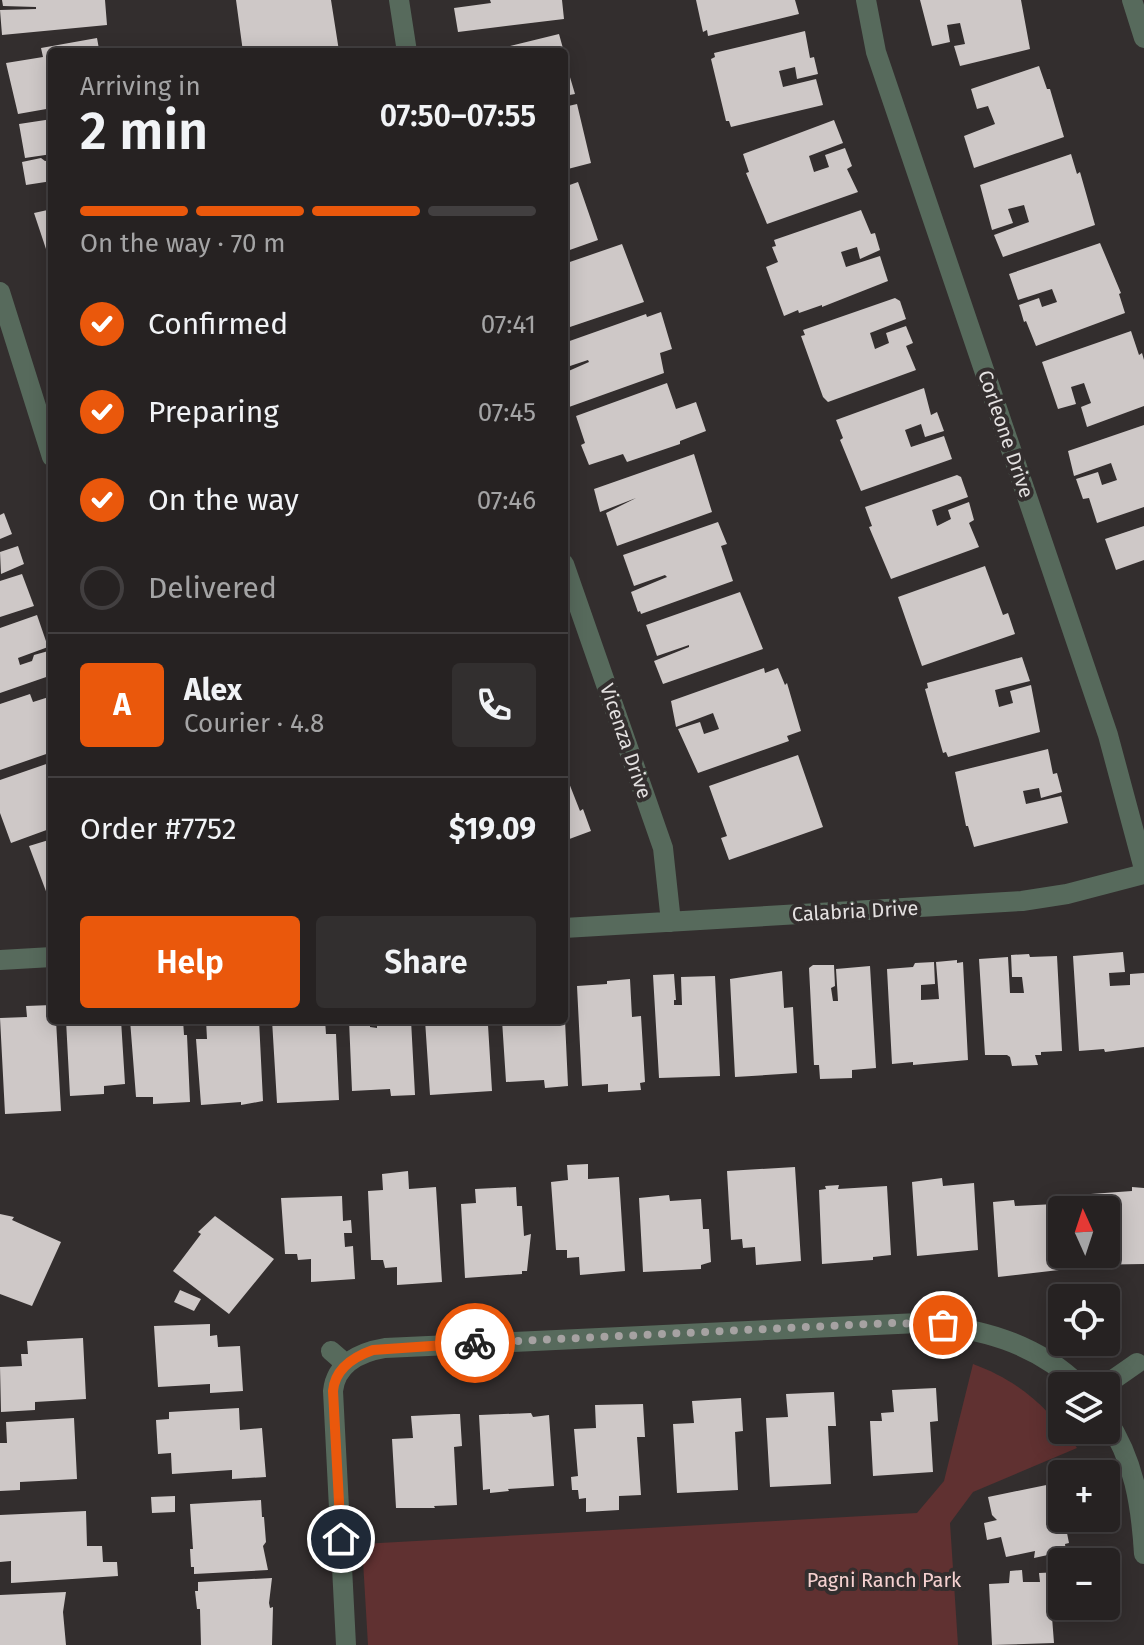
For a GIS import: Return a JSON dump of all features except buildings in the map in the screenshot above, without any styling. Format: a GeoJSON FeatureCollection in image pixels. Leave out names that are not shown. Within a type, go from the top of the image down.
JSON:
{"type":"FeatureCollection","features":[{"type":"Feature","properties":{"kind":"street"},"geometry":{"type":"LineString","coordinates":[[399,0],[406,48]]}},
{"type":"Feature","properties":{"kind":"street","name":"Corleone Drive"},"geometry":{"type":"LineString","coordinates":[[866,0],[876,52],[1108,735],[1144,872]]}},
{"type":"Feature","properties":{"kind":"street"},"geometry":{"type":"LineString","coordinates":[[1132,0],[1144,38]]}},
{"type":"Feature","properties":{"kind":"street"},"geometry":{"type":"LineString","coordinates":[[0,292],[48,444]]}},
{"type":"Feature","properties":{"kind":"street","name":"Vicenza Drive"},"geometry":{"type":"LineString","coordinates":[[568,575],[663,848],[671,922]]}},
{"type":"Feature","properties":{"kind":"street","name":"Calabria Drive"},"geometry":{"type":"LineString","coordinates":[[568,928],[1022,901],[1067,894],[1144,872]]}},
{"type":"Feature","properties":{"kind":"street"},"geometry":{"type":"LineString","coordinates":[[0,960],[48,957]]}},
{"type":"Feature","properties":{"kind":"street"},"geometry":{"type":"LineString","coordinates":[[346,1645],[333,1391],[338,1358],[385,1348],[919,1323],[970,1329],[1014,1342],[1063,1372]]}},
{"type":"Feature","properties":{"kind":"street"},"geometry":{"type":"LineString","coordinates":[[1120,1375],[1137,1363]]}},
{"type":"Feature","properties":{"kind":"street"},"geometry":{"type":"LineString","coordinates":[[1120,1439],[1131,1465],[1140,1506],[1144,1554]]}},
{"type":"Feature","properties":{"kind":"green space","name":"Pagni Ranch Park"},"geometry":{"type":"Polygon","coordinates":[[[973,1364],[1019,1388],[1048,1413],[1048,1444],[1074,1444],[1077,1448],[973,1492],[950,1523],[958,1645],[368,1645],[362,1544],[917,1513],[944,1481],[973,1364]]]}},
{"type":"Feature","properties":{"kind":"way so far"},"geometry":{"type":"LineString","coordinates":[[475,1343],[891,1323],[943,1325]]}},
{"type":"Feature","properties":{"kind":"route"},"geometry":{"type":"LineString","coordinates":[[341,1539],[333,1391],[337,1376],[358,1355],[373,1350],[475,1343]]}}]}
